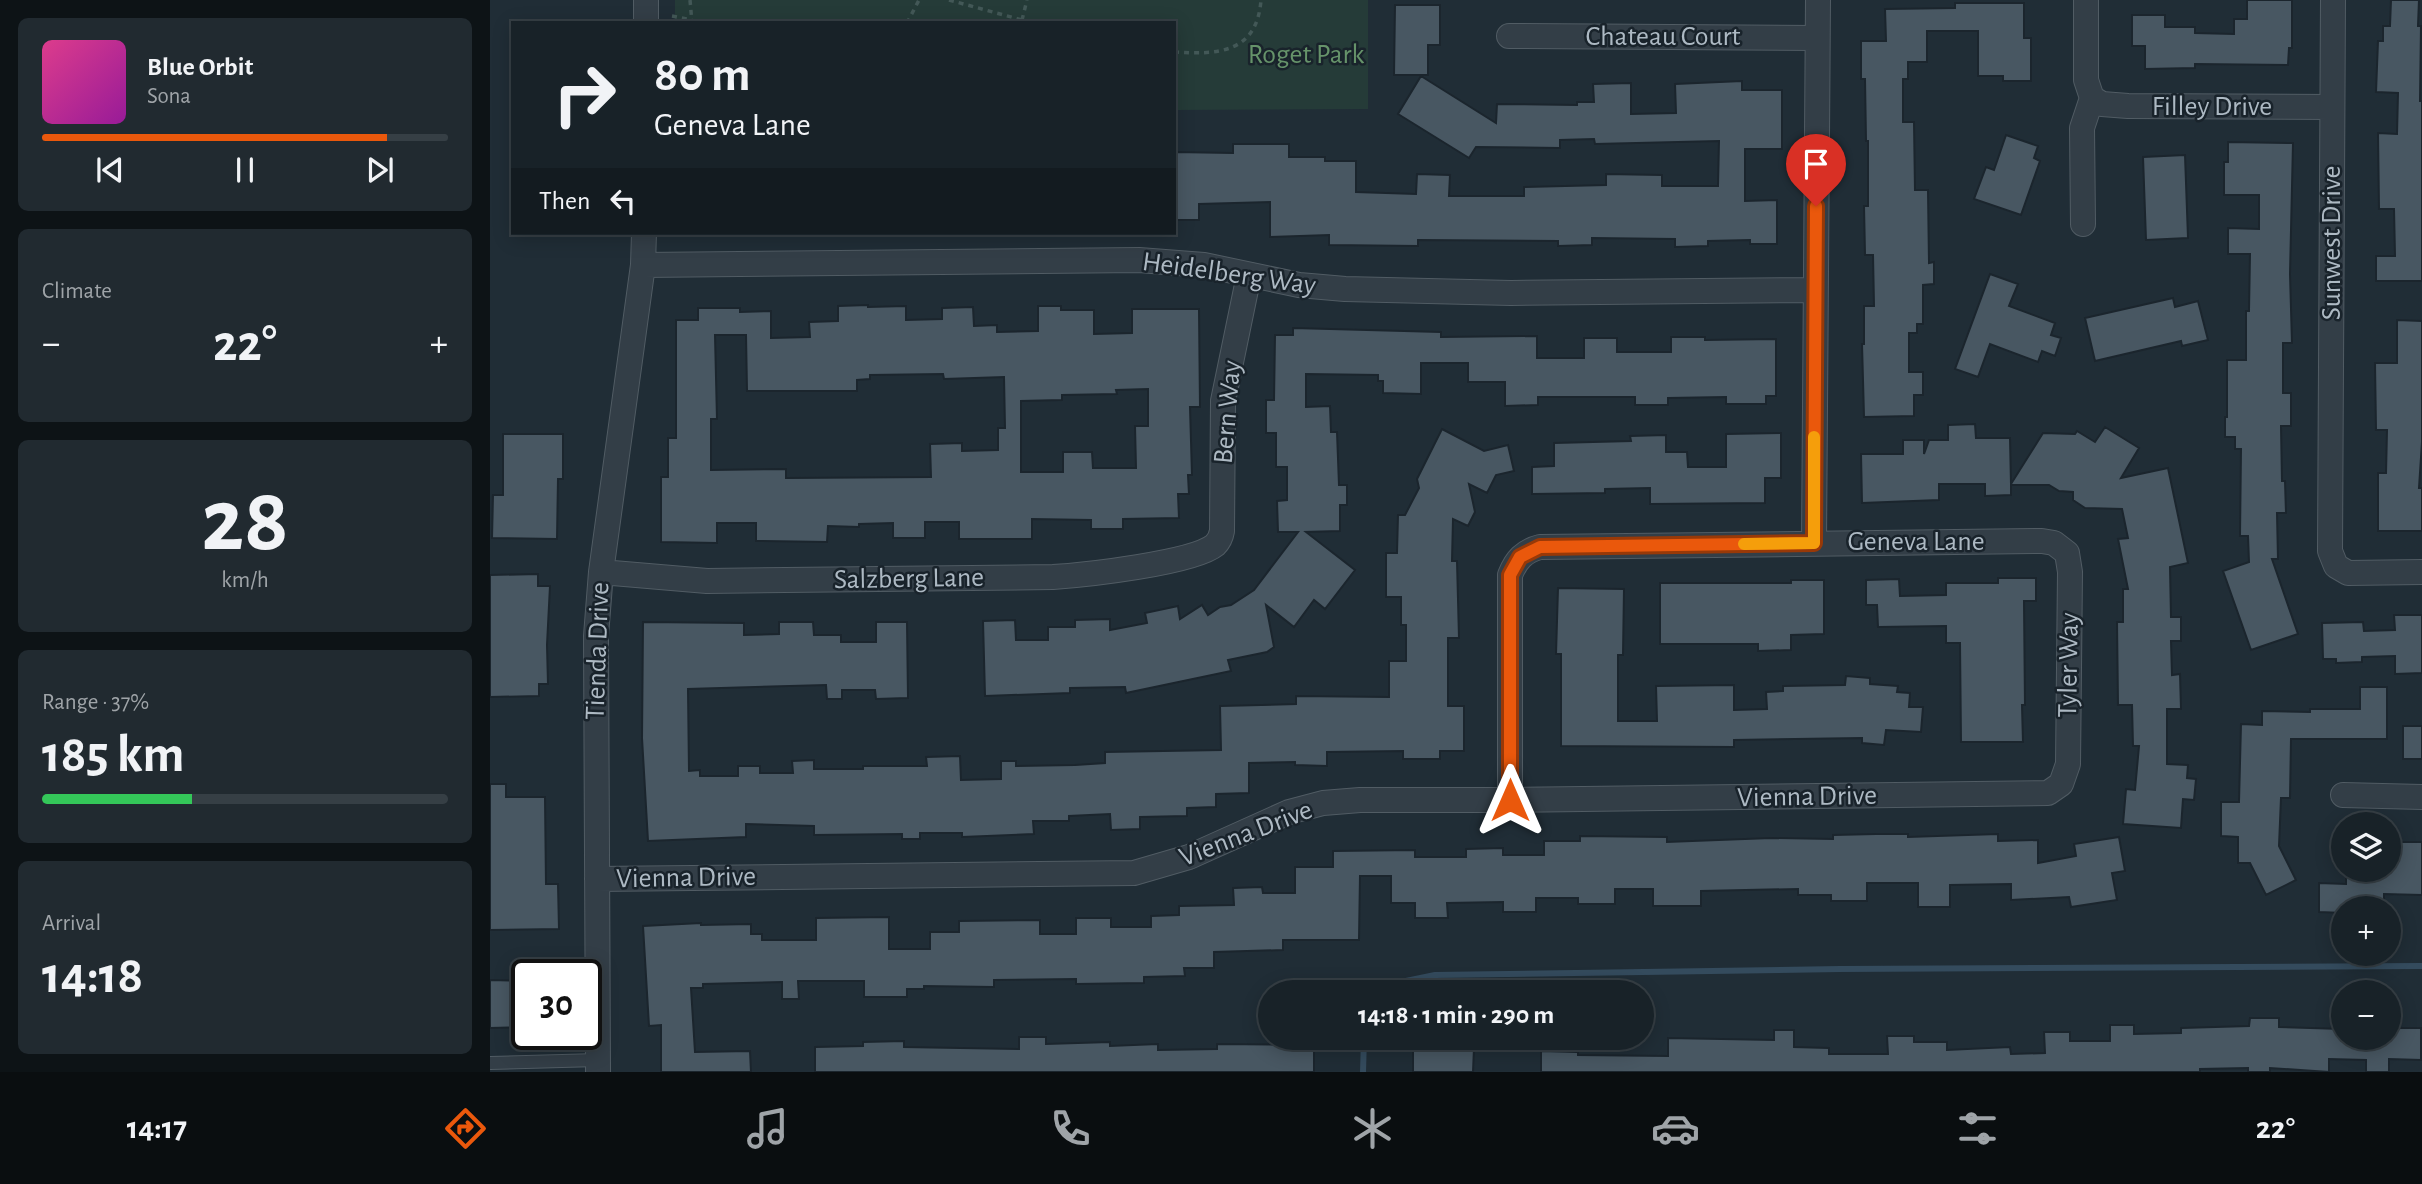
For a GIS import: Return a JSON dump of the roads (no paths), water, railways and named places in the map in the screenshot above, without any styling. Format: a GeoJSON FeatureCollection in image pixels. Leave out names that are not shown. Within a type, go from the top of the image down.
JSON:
{"type":"FeatureCollection","features":[{"type":"Feature","properties":{"kind":"street"},"geometry":{"type":"LineString","coordinates":[[646,0],[646,21]]}},
{"type":"Feature","properties":{"kind":"street"},"geometry":{"type":"LineString","coordinates":[[1814,543],[1818,0]]}},
{"type":"Feature","properties":{"kind":"street"},"geometry":{"type":"LineString","coordinates":[[2083,224],[2082,128],[2092,98],[2088,90],[2085,65],[2086,0]]}},
{"type":"Feature","properties":{"kind":"street","name":"Sunwest Drive"},"geometry":{"type":"LineString","coordinates":[[2333,0],[2330,551],[2336,566],[2348,573],[2422,572]]}},
{"type":"Feature","properties":{"kind":"street","name":"Chateau Court"},"geometry":{"type":"LineString","coordinates":[[1509,36],[1817,38]]}},
{"type":"Feature","properties":{"kind":"street","name":"Filley Drive"},"geometry":{"type":"LineString","coordinates":[[2092,98],[2102,104],[2128,106],[2333,107]]}},
{"type":"Feature","properties":{"kind":"street","name":"Tienda Drive"},"geometry":{"type":"LineString","coordinates":[[598,1066],[595,661],[601,572],[643,265],[643,235]]}},
{"type":"Feature","properties":{"kind":"street","name":"Heidelberg Way"},"geometry":{"type":"LineString","coordinates":[[643,265],[1139,260],[1185,262],[1299,285],[1368,290],[1511,293],[1815,290]]}},
{"type":"Feature","properties":{"kind":"street","name":"Bern Way"},"geometry":{"type":"LineString","coordinates":[[1213,547],[1220,539],[1223,520],[1223,401],[1250,275]]}},
{"type":"Feature","properties":{"kind":"street","name":"Geneva Lane"},"geometry":{"type":"LineString","coordinates":[[1510,800],[1510,575],[1520,557],[1540,547],[2042,541],[2062,547]]}},
{"type":"Feature","properties":{"kind":"street","name":"Salzberg Lane"},"geometry":{"type":"LineString","coordinates":[[601,572],[707,581],[1053,577],[1093,574],[1176,559],[1213,547]]}},
{"type":"Feature","properties":{"kind":"street","name":"Tyler Way"},"geometry":{"type":"LineString","coordinates":[[2062,547],[2067,553],[2070,572],[2068,764],[2062,784]]}},
{"type":"Feature","properties":{"kind":"street","name":"Vienna Drive"},"geometry":{"type":"LineString","coordinates":[[597,879],[1134,873],[1189,857],[1289,812],[1323,803],[1360,800],[2039,794],[2048,793],[2062,784]]}},
{"type":"Feature","properties":{"kind":"street"},"geometry":{"type":"LineString","coordinates":[[2343,795],[2422,797]]}},
{"type":"Feature","properties":{"kind":"lane"},"geometry":{"type":"LineString","coordinates":[[490,1063],[598,1066]]}},
{"type":"Feature","properties":{"kind":"waterway"},"geometry":{"type":"LineString","coordinates":[[1411,980],[1435,975],[1840,969],[2422,966]]}},
{"type":"Feature","properties":{"kind":"waterway"},"geometry":{"type":"LineString","coordinates":[[1363,1072],[1364,1050]]}},
{"type":"Feature","properties":{"kind":"park label","name":"Roget Park"},"geometry":{"type":"Point","coordinates":[1306,55]}}]}
